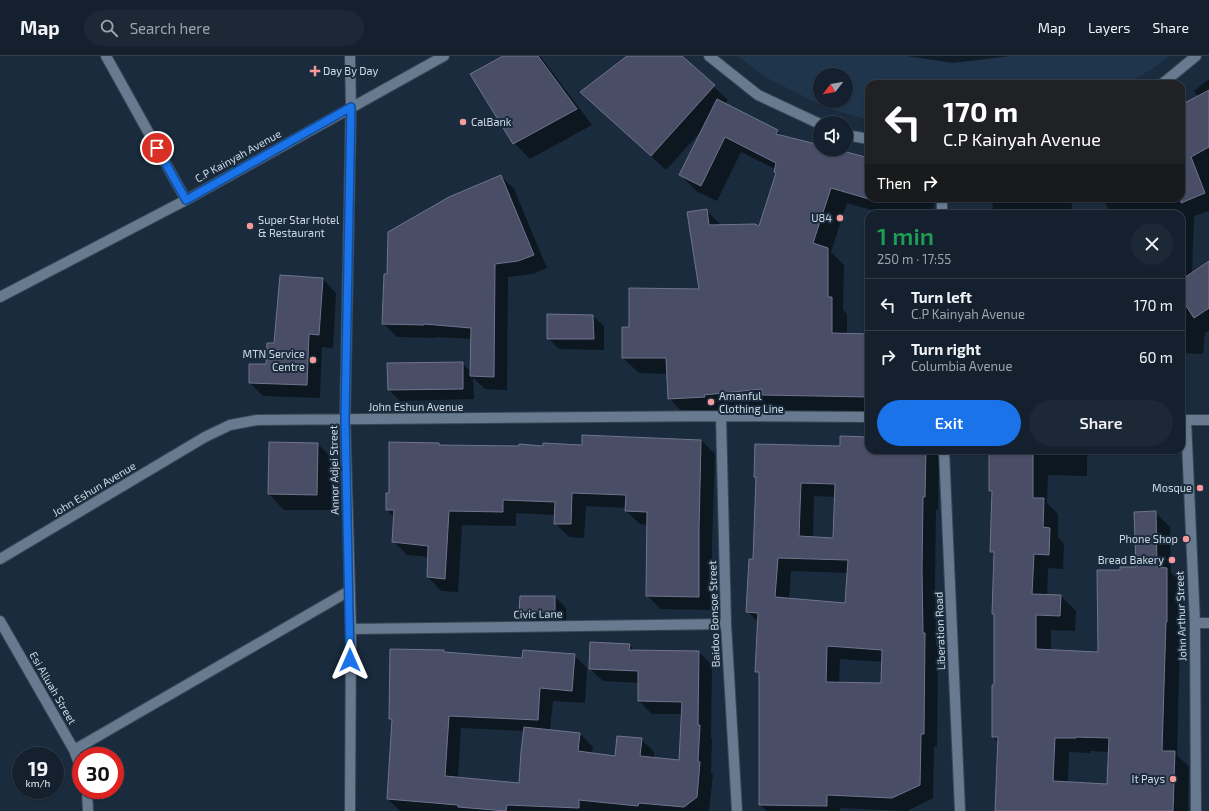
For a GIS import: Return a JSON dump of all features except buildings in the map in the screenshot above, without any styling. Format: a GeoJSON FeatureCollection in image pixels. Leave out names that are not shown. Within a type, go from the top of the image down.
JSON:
{"type":"FeatureCollection","features":[{"type":"Feature","properties":{"kind":"street"},"geometry":{"type":"LineString","coordinates":[[106,56],[186,200]]}},
{"type":"Feature","properties":{"kind":"street","name":"Annor Adjei Street"},"geometry":{"type":"LineString","coordinates":[[350,56],[351,107],[345,419],[351,629],[350,811]]}},
{"type":"Feature","properties":{"kind":"street","name":"C.P Kainyah Avenue"},"geometry":{"type":"LineString","coordinates":[[0,297],[186,200],[444,56]]}},
{"type":"Feature","properties":{"kind":"street"},"geometry":{"type":"LineString","coordinates":[[709,56],[758,96],[813,121]]}},
{"type":"Feature","properties":{"kind":"street"},"geometry":{"type":"LineString","coordinates":[[1167,80],[1196,56]]}},
{"type":"Feature","properties":{"kind":"street"},"geometry":{"type":"LineString","coordinates":[[853,136],[865,138]]}},
{"type":"Feature","properties":{"kind":"street","name":"John Eshun Avenue"},"geometry":{"type":"LineString","coordinates":[[0,559],[205,437],[230,426],[257,420],[721,416],[865,417]]}},
{"type":"Feature","properties":{"kind":"street","name":"Baidoo Bonsoe Street"},"geometry":{"type":"LineString","coordinates":[[721,416],[726,624],[736,811]]}},
{"type":"Feature","properties":{"kind":"street"},"geometry":{"type":"LineString","coordinates":[[1185,420],[1209,420]]}},
{"type":"Feature","properties":{"kind":"street","name":"Liberation Road"},"geometry":{"type":"LineString","coordinates":[[944,454],[960,811]]}},
{"type":"Feature","properties":{"kind":"street","name":"John Arthur Street"},"geometry":{"type":"LineString","coordinates":[[1185,454],[1195,623],[1196,811]]}},
{"type":"Feature","properties":{"kind":"street"},"geometry":{"type":"LineString","coordinates":[[79,747],[349,590]]}},
{"type":"Feature","properties":{"kind":"street","name":"Esi Alluah Street"},"geometry":{"type":"LineString","coordinates":[[0,621],[72,747]]}},
{"type":"Feature","properties":{"kind":"street"},"geometry":{"type":"LineString","coordinates":[[1195,623],[1209,624]]}},
{"type":"Feature","properties":{"kind":"street","name":"Civic Lane"},"geometry":{"type":"LineString","coordinates":[[351,629],[726,624]]}},
{"type":"Feature","properties":{"kind":"street"},"geometry":{"type":"LineString","coordinates":[[87,799],[88,811]]}},
{"type":"Feature","properties":{"kind":"shaded area"},"geometry":{"type":"Polygon","coordinates":[[[738,56],[1169,56],[1157,66],[1133,80],[865,80],[865,119],[827,108],[853,108],[853,68],[813,68],[813,101],[765,77],[738,56]]]}},
{"type":"Feature","properties":{"kind":"place","name":"Day By Day"},"geometry":{"type":"Point","coordinates":[315,71]}},
{"type":"Feature","properties":{"kind":"place","name":"CalBank"},"geometry":{"type":"Point","coordinates":[463,122]}},
{"type":"Feature","properties":{"kind":"place","name":"U84"},"geometry":{"type":"Point","coordinates":[840,218]}},
{"type":"Feature","properties":{"kind":"place","name":"Super Star Hotel & Restaurant"},"geometry":{"type":"Point","coordinates":[250,226]}},
{"type":"Feature","properties":{"kind":"place","name":"MTN Service Centre"},"geometry":{"type":"Point","coordinates":[313,360]}},
{"type":"Feature","properties":{"kind":"place","name":"Amanful Clothing Line"},"geometry":{"type":"Point","coordinates":[711,402]}},
{"type":"Feature","properties":{"kind":"place","name":"Mosque"},"geometry":{"type":"Point","coordinates":[1200,488]}},
{"type":"Feature","properties":{"kind":"place","name":"Phone Shop"},"geometry":{"type":"Point","coordinates":[1186,539]}},
{"type":"Feature","properties":{"kind":"place","name":"Bread Bakery"},"geometry":{"type":"Point","coordinates":[1172,560]}},
{"type":"Feature","properties":{"kind":"place","name":"It Pays"},"geometry":{"type":"Point","coordinates":[1173,779]}},
{"type":"Feature","properties":{"kind":"route"},"geometry":{"type":"LineString","coordinates":[[157,148],[186,200],[351,107],[345,419],[351,629],[350,660]]}}]}
